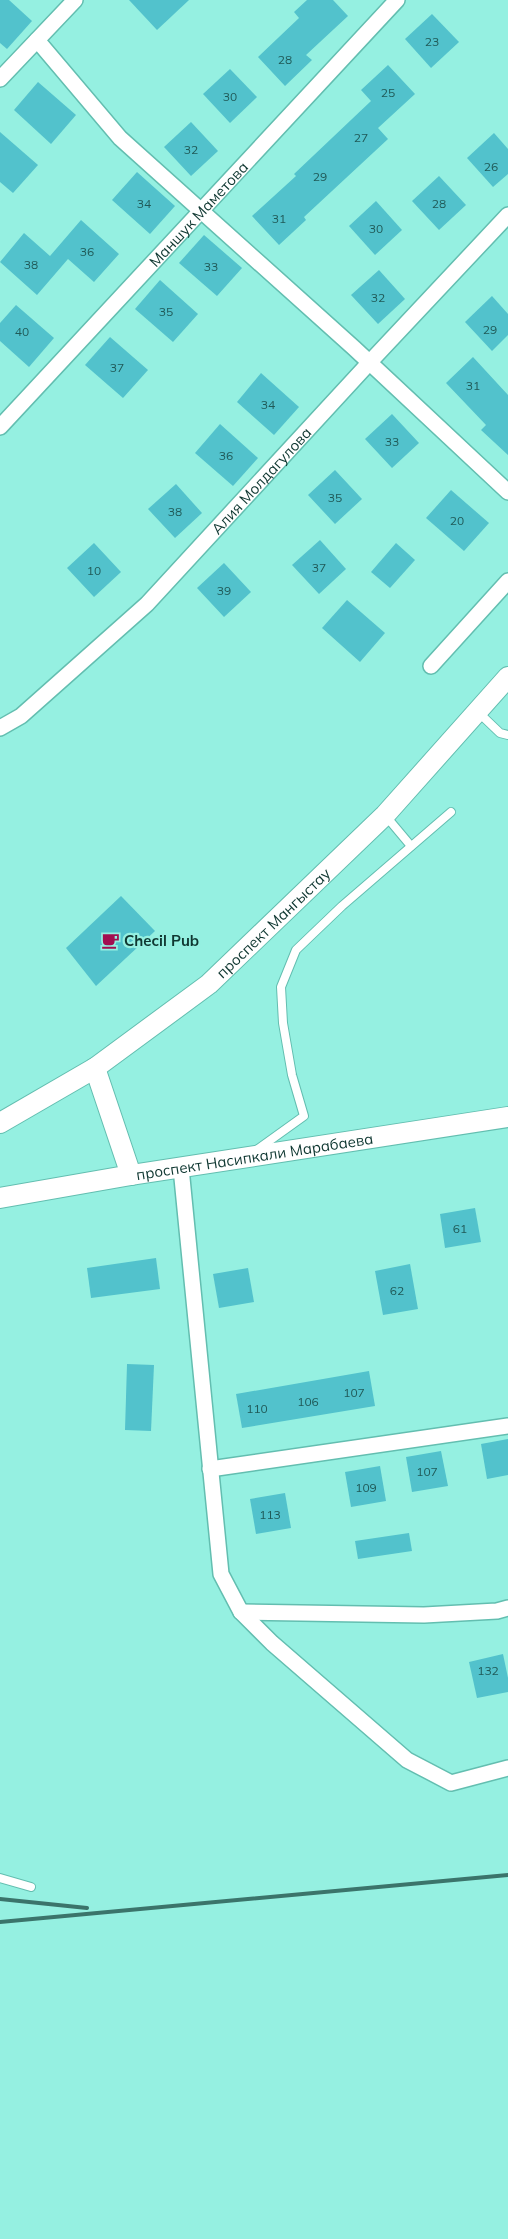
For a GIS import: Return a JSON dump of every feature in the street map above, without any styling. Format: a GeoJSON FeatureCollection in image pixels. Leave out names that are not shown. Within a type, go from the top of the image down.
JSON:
{"type":"FeatureCollection","features":[{"type":"Feature","properties":{"kind":"street"},"geometry":{"type":"LineString","coordinates":[[0,79],[75,0]]}},
{"type":"Feature","properties":{"kind":"street","name":"Маншук Маметова"},"geometry":{"type":"LineString","coordinates":[[0,427],[397,0]]}},
{"type":"Feature","properties":{"kind":"street"},"geometry":{"type":"LineString","coordinates":[[37,40],[120,138],[369,363],[508,492]]}},
{"type":"Feature","properties":{"kind":"street","name":"Алия Молдагулова"},"geometry":{"type":"LineString","coordinates":[[0,728],[21,716],[147,604],[508,215]]}},
{"type":"Feature","properties":{"kind":"street"},"geometry":{"type":"LineString","coordinates":[[431,666],[508,581]]}},
{"type":"Feature","properties":{"kind":"street","name":"проспект Мангыстау"},"geometry":{"type":"LineString","coordinates":[[0,1123],[95,1068],[209,984],[385,815],[508,677]]}},
{"type":"Feature","properties":{"kind":"street"},"geometry":{"type":"LineString","coordinates":[[95,1068],[131,1175]]}},
{"type":"Feature","properties":{"kind":"street","name":"проспект Насипкали Марабаева"},"geometry":{"type":"LineString","coordinates":[[3,1201],[131,1175],[508,1117]]}},
{"type":"Feature","properties":{"kind":"street"},"geometry":{"type":"LineString","coordinates":[[181,1168],[221,1574],[240,1612],[272,1644],[406,1760],[451,1783],[508,1768]]}},
{"type":"Feature","properties":{"kind":"street"},"geometry":{"type":"LineString","coordinates":[[210,1469],[508,1426]]}},
{"type":"Feature","properties":{"kind":"street"},"geometry":{"type":"LineString","coordinates":[[240,1612],[424,1614],[497,1611],[508,1608]]}},
{"type":"Feature","properties":{"kind":"lane"},"geometry":{"type":"LineString","coordinates":[[477,710],[500,733],[508,735]]}},
{"type":"Feature","properties":{"kind":"lane"},"geometry":{"type":"LineString","coordinates":[[246,1158],[304,1116],[292,1075],[283,1023],[281,987],[296,950],[451,812]]}},
{"type":"Feature","properties":{"kind":"lane"},"geometry":{"type":"LineString","coordinates":[[385,815],[411,846]]}},
{"type":"Feature","properties":{"kind":"lane"},"geometry":{"type":"LineString","coordinates":[[0,1878],[31,1887]]}},
{"type":"Feature","properties":{"kind":"building"},"geometry":{"type":"Polygon","coordinates":[[[0,0],[9,0],[32,21],[7,49],[0,43],[0,0]]]}},
{"type":"Feature","properties":{"kind":"building"},"geometry":{"type":"Polygon","coordinates":[[[129,0],[189,0],[157,30],[129,0]]]}},
{"type":"Feature","properties":{"kind":"building"},"geometry":{"type":"Polygon","coordinates":[[[307,0],[333,0],[348,16],[306,55],[312,60],[285,86],[258,57],[299,18],[294,12],[307,0]]]}},
{"type":"Feature","properties":{"kind":"building"},"geometry":{"type":"Polygon","coordinates":[[[432,14],[459,42],[431,68],[405,39],[432,14]]]}},
{"type":"Feature","properties":{"kind":"building"},"geometry":{"type":"Polygon","coordinates":[[[388,65],[415,94],[378,128],[388,139],[304,217],[306,220],[279,245],[252,216],[296,176],[294,174],[371,101],[361,90],[388,65]]]}},
{"type":"Feature","properties":{"kind":"building"},"geometry":{"type":"Polygon","coordinates":[[[230,69],[257,97],[230,123],[203,94],[230,69]]]}},
{"type":"Feature","properties":{"kind":"building"},"geometry":{"type":"Polygon","coordinates":[[[38,82],[76,115],[51,144],[14,110],[38,82]]]}},
{"type":"Feature","properties":{"kind":"building"},"geometry":{"type":"Polygon","coordinates":[[[191,122],[218,151],[191,176],[164,147],[191,122]]]}},
{"type":"Feature","properties":{"kind":"building"},"geometry":{"type":"Polygon","coordinates":[[[0,132],[38,165],[13,193],[0,182],[0,132]]]}},
{"type":"Feature","properties":{"kind":"building"},"geometry":{"type":"Polygon","coordinates":[[[494,133],[508,149],[508,174],[493,187],[467,158],[494,133]]]}},
{"type":"Feature","properties":{"kind":"building"},"geometry":{"type":"Polygon","coordinates":[[[137,172],[175,206],[150,234],[112,200],[137,172]]]}},
{"type":"Feature","properties":{"kind":"building"},"geometry":{"type":"Polygon","coordinates":[[[439,176],[466,205],[439,230],[412,201],[439,176]]]}},
{"type":"Feature","properties":{"kind":"building"},"geometry":{"type":"Polygon","coordinates":[[[376,201],[402,230],[375,255],[349,226],[376,201]]]}},
{"type":"Feature","properties":{"kind":"building"},"geometry":{"type":"Polygon","coordinates":[[[81,220],[119,254],[94,282],[68,259],[37,295],[0,262],[24,233],[50,256],[81,220]]]}},
{"type":"Feature","properties":{"kind":"building"},"geometry":{"type":"Polygon","coordinates":[[[204,235],[242,268],[217,296],[179,263],[204,235]]]}},
{"type":"Feature","properties":{"kind":"building"},"geometry":{"type":"Polygon","coordinates":[[[379,270],[405,299],[378,324],[351,295],[379,270]]]}},
{"type":"Feature","properties":{"kind":"building"},"geometry":{"type":"Polygon","coordinates":[[[160,280],[198,314],[173,342],[135,309],[160,280]]]}},
{"type":"Feature","properties":{"kind":"building"},"geometry":{"type":"Polygon","coordinates":[[[492,296],[508,314],[508,335],[492,351],[465,322],[492,296]]]}},
{"type":"Feature","properties":{"kind":"building"},"geometry":{"type":"Polygon","coordinates":[[[16,305],[54,338],[29,367],[0,341],[0,323],[16,305]]]}},
{"type":"Feature","properties":{"kind":"building"},"geometry":{"type":"Polygon","coordinates":[[[110,337],[148,370],[123,398],[85,365],[110,337]]]}},
{"type":"Feature","properties":{"kind":"building"},"geometry":{"type":"Polygon","coordinates":[[[473,357],[508,395],[508,455],[481,430],[486,425],[446,383],[473,357]]]}},
{"type":"Feature","properties":{"kind":"building"},"geometry":{"type":"Polygon","coordinates":[[[261,373],[299,407],[274,435],[237,402],[261,373]]]}},
{"type":"Feature","properties":{"kind":"building"},"geometry":{"type":"Polygon","coordinates":[[[392,414],[419,443],[392,468],[365,439],[392,414]]]}},
{"type":"Feature","properties":{"kind":"building"},"geometry":{"type":"Polygon","coordinates":[[[220,424],[258,458],[233,486],[195,453],[220,424]]]}},
{"type":"Feature","properties":{"kind":"building"},"geometry":{"type":"Polygon","coordinates":[[[335,470],[362,499],[335,524],[308,495],[335,470]]]}},
{"type":"Feature","properties":{"kind":"building"},"geometry":{"type":"Polygon","coordinates":[[[176,484],[202,513],[175,538],[148,509],[176,484]]]}},
{"type":"Feature","properties":{"kind":"building"},"geometry":{"type":"Polygon","coordinates":[[[451,490],[489,523],[464,551],[426,518],[451,490]]]}},
{"type":"Feature","properties":{"kind":"building"},"geometry":{"type":"Polygon","coordinates":[[[320,540],[346,569],[319,594],[292,565],[320,540]]]}},
{"type":"Feature","properties":{"kind":"building"},"geometry":{"type":"Polygon","coordinates":[[[94,543],[121,572],[94,597],[67,568],[94,543]]]}},
{"type":"Feature","properties":{"kind":"building"},"geometry":{"type":"Polygon","coordinates":[[[396,543],[415,560],[390,588],[371,572],[396,543]]]}},
{"type":"Feature","properties":{"kind":"building"},"geometry":{"type":"Polygon","coordinates":[[[224,563],[251,592],[224,617],[197,588],[224,563]]]}},
{"type":"Feature","properties":{"kind":"building"},"geometry":{"type":"Polygon","coordinates":[[[347,600],[385,633],[360,662],[322,628],[347,600]]]}},
{"type":"Feature","properties":{"kind":"building","name":"Checil Pub"},"geometry":{"type":"Polygon","coordinates":[[[121,896],[155,931],[96,986],[66,948],[121,896]]]}},
{"type":"Feature","properties":{"kind":"building"},"geometry":{"type":"Polygon","coordinates":[[[475,1208],[481,1242],[445,1248],[440,1214],[475,1208]]]}},
{"type":"Feature","properties":{"kind":"building"},"geometry":{"type":"Polygon","coordinates":[[[156,1258],[160,1289],[91,1298],[87,1268],[156,1258]]]}},
{"type":"Feature","properties":{"kind":"building"},"geometry":{"type":"Polygon","coordinates":[[[410,1264],[418,1309],[383,1315],[375,1271],[410,1264]]]}},
{"type":"Feature","properties":{"kind":"building"},"geometry":{"type":"Polygon","coordinates":[[[248,1268],[254,1302],[219,1308],[213,1274],[248,1268]]]}},
{"type":"Feature","properties":{"kind":"building"},"geometry":{"type":"Polygon","coordinates":[[[127,1364],[154,1365],[151,1431],[125,1430],[127,1364]]]}},
{"type":"Feature","properties":{"kind":"building"},"geometry":{"type":"Polygon","coordinates":[[[369,1371],[375,1406],[242,1428],[236,1394],[369,1371]]]}},
{"type":"Feature","properties":{"kind":"building"},"geometry":{"type":"Polygon","coordinates":[[[508,1439],[508,1475],[487,1479],[481,1444],[508,1439]]]}},
{"type":"Feature","properties":{"kind":"building"},"geometry":{"type":"Polygon","coordinates":[[[441,1451],[448,1486],[412,1492],[406,1457],[441,1451]]]}},
{"type":"Feature","properties":{"kind":"building"},"geometry":{"type":"Polygon","coordinates":[[[380,1466],[386,1501],[351,1507],[345,1472],[380,1466]]]}},
{"type":"Feature","properties":{"kind":"building"},"geometry":{"type":"Polygon","coordinates":[[[285,1493],[291,1528],[256,1534],[250,1499],[285,1493]]]}},
{"type":"Feature","properties":{"kind":"building"},"geometry":{"type":"Polygon","coordinates":[[[409,1533],[412,1551],[358,1559],[355,1541],[409,1533]]]}},
{"type":"Feature","properties":{"kind":"building"},"geometry":{"type":"Polygon","coordinates":[[[503,1654],[508,1678],[508,1692],[477,1698],[469,1662],[503,1654]]]}},
{"type":"Feature","properties":{"kind":"railway"},"geometry":{"type":"LineString","coordinates":[[0,1922],[508,1875]]}},
{"type":"Feature","properties":{"kind":"railway"},"geometry":{"type":"LineString","coordinates":[[0,1899],[87,1908]]}},
{"type":"Feature","properties":{"kind":"place","name":"Checil Pub"},"geometry":{"type":"Point","coordinates":[110,940]}}]}
